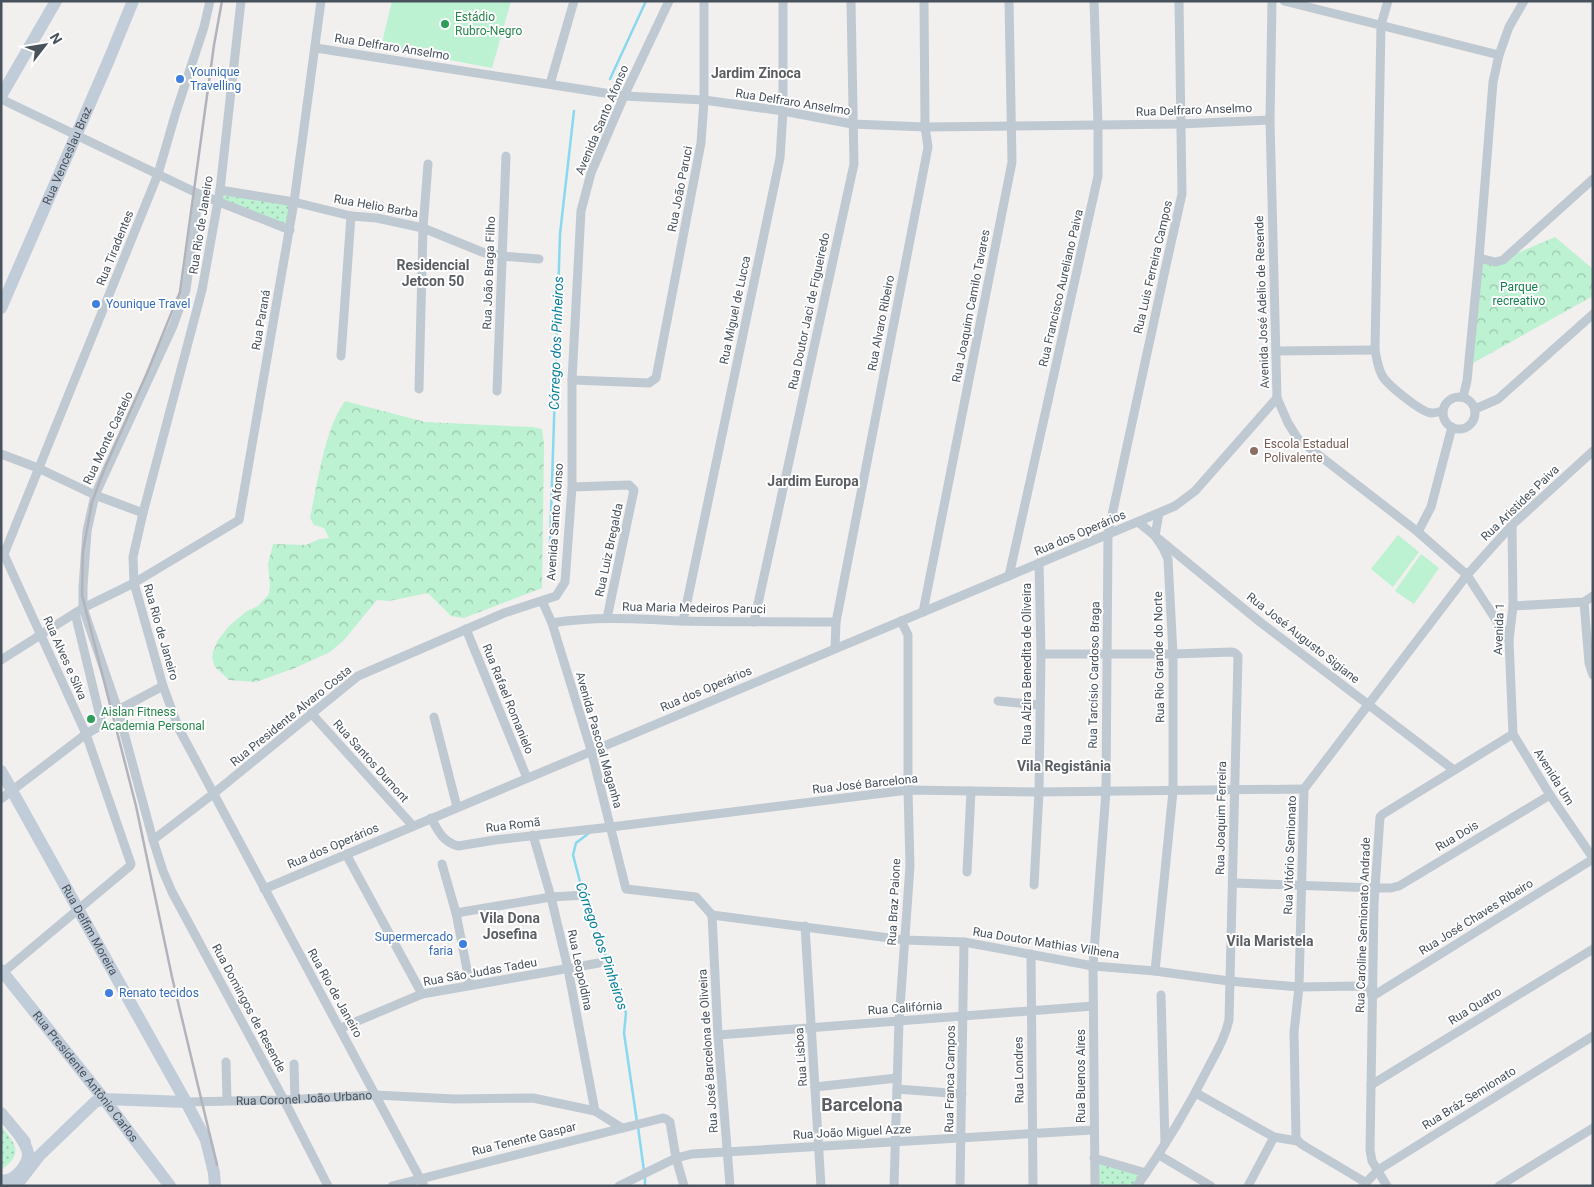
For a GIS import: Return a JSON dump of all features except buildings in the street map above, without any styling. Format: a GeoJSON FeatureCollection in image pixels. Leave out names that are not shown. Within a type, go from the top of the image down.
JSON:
{"type":"FeatureCollection","features":[{"type":"Feature","properties":{"kind":"main road"},"geometry":{"type":"LineString","coordinates":[[1,98],[56,1]]}},
{"type":"Feature","properties":{"kind":"main road","name":"Rua Venceslau Braz"},"geometry":{"type":"LineString","coordinates":[[2,302],[77,134],[133,1]]}},
{"type":"Feature","properties":{"kind":"main road","name":"Rua Delfim Moreira"},"geometry":{"type":"LineString","coordinates":[[1,771],[206,1140],[214,1179]]}},
{"type":"Feature","properties":{"kind":"main road","name":"Rua Presidente Antônio Carlos"},"geometry":{"type":"LineString","coordinates":[[2,972],[170,1186]]}},
{"type":"Feature","properties":{"kind":"main road"},"geometry":{"type":"LineString","coordinates":[[16,1186],[39,1156],[95,1102],[104,1100]]}},
{"type":"Feature","properties":{"kind":"main road","name":"Rua Coronel João Urbano"},"geometry":{"type":"LineString","coordinates":[[104,1100],[186,1102]]}},
{"type":"Feature","properties":{"kind":"main road"},"geometry":{"type":"LineString","coordinates":[[1,1114],[39,1156]]}},
{"type":"Feature","properties":{"kind":"main road"},"geometry":{"type":"LineString","coordinates":[[1,1180],[8,1181],[26,1162],[28,1152],[20,1136]]}},
{"type":"Feature","properties":{"kind":"street","name":"Rua Tiradentes"},"geometry":{"type":"LineString","coordinates":[[3,550],[158,174],[204,27],[210,1]]}},
{"type":"Feature","properties":{"kind":"street","name":"Rua Rio de Janeiro"},"geometry":{"type":"LineString","coordinates":[[241,1],[220,190],[202,290],[143,513],[133,557],[134,583],[163,686],[179,729],[422,1182]]}},
{"type":"Feature","properties":{"kind":"street","name":"Rua Paraná"},"geometry":{"type":"LineString","coordinates":[[1,660],[79,610],[134,583],[240,520],[290,230],[321,1]]}},
{"type":"Feature","properties":{"kind":"street"},"geometry":{"type":"LineString","coordinates":[[550,84],[574,1]]}},
{"type":"Feature","properties":{"kind":"street","name":"Avenida Santo Afonso"},"geometry":{"type":"LineString","coordinates":[[542,600],[556,596],[566,582],[572,487],[572,380],[581,211],[591,173],[624,96],[669,1]]}},
{"type":"Feature","properties":{"kind":"street","name":"Rua João Paruci"},"geometry":{"type":"LineString","coordinates":[[572,380],[649,383],[656,378],[701,142],[704,100],[704,1]]}},
{"type":"Feature","properties":{"kind":"street","name":"Rua Miguel de Lucca"},"geometry":{"type":"LineString","coordinates":[[683,621],[780,158],[784,112],[782,1]]}},
{"type":"Feature","properties":{"kind":"street","name":"Rua Doutor Jaci de Figueiredo"},"geometry":{"type":"LineString","coordinates":[[754,622],[854,164],[851,1]]}},
{"type":"Feature","properties":{"kind":"street","name":"Rua Alvaro Ribeiro"},"geometry":{"type":"LineString","coordinates":[[835,648],[836,622],[928,148],[925,127],[924,1]]}},
{"type":"Feature","properties":{"kind":"street","name":"Rua Joaquim Camilo Tavares"},"geometry":{"type":"LineString","coordinates":[[923,612],[1012,162],[1009,1]]}},
{"type":"Feature","properties":{"kind":"street","name":"Rua Francisco Aureliano Paiva"},"geometry":{"type":"LineString","coordinates":[[1010,576],[1098,176],[1094,1]]}},
{"type":"Feature","properties":{"kind":"street","name":"Rua Luis Ferreira Campos"},"geometry":{"type":"LineString","coordinates":[[1108,534],[1182,194],[1179,1]]}},
{"type":"Feature","properties":{"kind":"street","name":"Avenida José Adelio de Resende"},"geometry":{"type":"LineString","coordinates":[[1272,1],[1270,120],[1277,398],[1288,423],[1298,438],[1418,532],[1468,575],[1509,640]]}},
{"type":"Feature","properties":{"kind":"street"},"geometry":{"type":"LineString","coordinates":[[1284,1],[1499,55]]}},
{"type":"Feature","properties":{"kind":"street"},"geometry":{"type":"LineString","coordinates":[[1388,1],[1380,25],[1375,350],[1378,368],[1390,386],[1430,413],[1443,411]]}},
{"type":"Feature","properties":{"kind":"street"},"geometry":{"type":"LineString","coordinates":[[1463,397],[1467,381],[1479,258],[1493,82],[1499,55],[1509,27],[1524,1]]}},
{"type":"Feature","properties":{"kind":"street","name":"Rua Delfraro Anselmo"},"geometry":{"type":"LineString","coordinates":[[316,48],[624,96],[704,100],[852,124],[925,127],[1180,124],[1270,120]]}},
{"type":"Feature","properties":{"kind":"street"},"geometry":{"type":"LineString","coordinates":[[1,98],[199,194],[290,230]]}},
{"type":"Feature","properties":{"kind":"street","name":"Rua João Braga Filho"},"geometry":{"type":"LineString","coordinates":[[497,391],[506,156]]}},
{"type":"Feature","properties":{"kind":"street"},"geometry":{"type":"LineString","coordinates":[[419,389],[423,228],[428,164]]}},
{"type":"Feature","properties":{"kind":"street"},"geometry":{"type":"LineString","coordinates":[[1479,258],[1495,262],[1503,260],[1593,179]]}},
{"type":"Feature","properties":{"kind":"street","name":"Rua Helio Barba"},"geometry":{"type":"LineString","coordinates":[[220,190],[294,202],[351,216],[377,218],[423,228],[482,252],[501,256],[539,259]]}},
{"type":"Feature","properties":{"kind":"street","name":"Rua Monte Castelo"},"geometry":{"type":"LineString","coordinates":[[153,840],[118,710],[79,610],[94,495],[174,326],[186,290],[199,194]]}},
{"type":"Feature","properties":{"kind":"street"},"geometry":{"type":"LineString","coordinates":[[341,356],[351,216]]}},
{"type":"Feature","properties":{"kind":"street"},"geometry":{"type":"LineString","coordinates":[[1474,409],[1498,399],[1593,314]]}},
{"type":"Feature","properties":{"kind":"street"},"geometry":{"type":"LineString","coordinates":[[1276,351],[1375,350]]}},
{"type":"Feature","properties":{"kind":"street"},"geometry":{"type":"LineString","coordinates":[[1458,396],[1470,401],[1474,409],[1474,418],[1469,425],[1461,429],[1452,427],[1445,420],[1443,411],[1449,399],[1458,396]]}},
{"type":"Feature","properties":{"kind":"street"},"geometry":{"type":"LineString","coordinates":[[1155,536],[1159,513],[1175,506],[1195,491],[1277,398]]}},
{"type":"Feature","properties":{"kind":"street"},"geometry":{"type":"LineString","coordinates":[[1418,532],[1430,507],[1452,427]]}},
{"type":"Feature","properties":{"kind":"street","name":"Rua Aristides Paiva"},"geometry":{"type":"LineString","coordinates":[[1468,575],[1512,525],[1593,451]]}},
{"type":"Feature","properties":{"kind":"street"},"geometry":{"type":"LineString","coordinates":[[1,454],[38,468],[94,495],[143,513]]}},
{"type":"Feature","properties":{"kind":"street","name":"Rua Luiz Bregalda"},"geometry":{"type":"LineString","coordinates":[[572,487],[629,485],[634,490],[607,618]]}},
{"type":"Feature","properties":{"kind":"street","name":"Rua dos Operários"},"geometry":{"type":"LineString","coordinates":[[264,889],[1159,513]]}},
{"type":"Feature","properties":{"kind":"street","name":"Rua José Augusto Sigiane"},"geometry":{"type":"LineString","coordinates":[[1138,522],[1260,622],[1454,770]]}},
{"type":"Feature","properties":{"kind":"street","name":"Avenida 1"},"geometry":{"type":"LineString","coordinates":[[1512,525],[1513,606],[1509,640],[1513,734]]}},
{"type":"Feature","properties":{"kind":"street","name":"Rua Tarcísio Cardoso Braga"},"geometry":{"type":"LineString","coordinates":[[1093,966],[1106,791],[1108,534]]}},
{"type":"Feature","properties":{"kind":"street","name":"Rua Rio Grande do Norte"},"geometry":{"type":"LineString","coordinates":[[1155,536],[1168,559],[1173,654],[1173,792],[1155,971]]}},
{"type":"Feature","properties":{"kind":"street","name":"Rua Alves e Silva"},"geometry":{"type":"LineString","coordinates":[[3,550],[86,734],[129,858],[130,866],[78,909]]}},
{"type":"Feature","properties":{"kind":"street","name":"Rua Alzira Benedita de Oliveira"},"geometry":{"type":"LineString","coordinates":[[1034,885],[1039,792],[1041,654],[1039,564]]}},
{"type":"Feature","properties":{"kind":"street","name":"Rua Vitório Semionato"},"geometry":{"type":"LineString","coordinates":[[1298,1141],[1296,1138],[1294,1032],[1299,987],[1304,789],[1468,575]]}},
{"type":"Feature","properties":{"kind":"street"},"geometry":{"type":"LineString","coordinates":[[1513,606],[1584,602],[1593,596]]}},
{"type":"Feature","properties":{"kind":"street","name":"Avenida Pascoal Maganha"},"geometry":{"type":"LineString","coordinates":[[542,600],[552,623],[591,750],[626,889],[696,897],[712,915]]}},
{"type":"Feature","properties":{"kind":"street","name":"Rua Presidente Alvaro Costa"},"geometry":{"type":"LineString","coordinates":[[153,840],[213,794],[358,676],[504,613],[542,600]]}},
{"type":"Feature","properties":{"kind":"street"},"geometry":{"type":"LineString","coordinates":[[1584,602],[1589,663],[1593,675]]}},
{"type":"Feature","properties":{"kind":"street"},"geometry":{"type":"LineString","coordinates":[[1,799],[86,734],[102,725],[79,610]]}},
{"type":"Feature","properties":{"kind":"street","name":"Rua Maria Medeiros Paruci"},"geometry":{"type":"LineString","coordinates":[[552,623],[607,618],[683,621],[836,622]]}},
{"type":"Feature","properties":{"kind":"street","name":"Rua Braz Paione"},"geometry":{"type":"LineString","coordinates":[[894,1186],[899,1021],[910,866],[908,635],[901,621]]}},
{"type":"Feature","properties":{"kind":"street","name":"Rua Rafael Romanielo"},"geometry":{"type":"LineString","coordinates":[[466,629],[527,778]]}},
{"type":"Feature","properties":{"kind":"street","name":"Rua Joaquim Ferreira"},"geometry":{"type":"LineString","coordinates":[[1137,1186],[1196,1093],[1226,1034],[1229,1013],[1238,656],[1232,652],[1173,654]]}},
{"type":"Feature","properties":{"kind":"street"},"geometry":{"type":"LineString","coordinates":[[1041,654],[1173,654]]}},
{"type":"Feature","properties":{"kind":"street"},"geometry":{"type":"LineString","coordinates":[[118,710],[163,686]]}},
{"type":"Feature","properties":{"kind":"street"},"geometry":{"type":"LineString","coordinates":[[998,701],[1040,705]]}},
{"type":"Feature","properties":{"kind":"street","name":"Rua Santos Dumont"},"geometry":{"type":"LineString","coordinates":[[311,714],[413,826]]}},
{"type":"Feature","properties":{"kind":"street"},"geometry":{"type":"LineString","coordinates":[[434,717],[457,807]]}},
{"type":"Feature","properties":{"kind":"street","name":"Rua Caroline Semionato Andrade"},"geometry":{"type":"LineString","coordinates":[[1387,1186],[1372,1160],[1370,1150],[1375,888],[1380,817],[1513,734]]}},
{"type":"Feature","properties":{"kind":"street","name":"Avenida Um"},"geometry":{"type":"LineString","coordinates":[[1513,734],[1550,795],[1593,859]]}},
{"type":"Feature","properties":{"kind":"street","name":"Rua José Barcelona"},"geometry":{"type":"LineString","coordinates":[[611,827],[908,790],[1173,792],[1304,789]]}},
{"type":"Feature","properties":{"kind":"street"},"geometry":{"type":"LineString","coordinates":[[967,872],[971,791]]}},
{"type":"Feature","properties":{"kind":"street","name":"Rua Dois"},"geometry":{"type":"LineString","coordinates":[[1233,883],[1375,888],[1399,886],[1550,795]]}},
{"type":"Feature","properties":{"kind":"street","name":"Rua Romã"},"geometry":{"type":"LineString","coordinates":[[431,818],[442,838],[458,846],[533,835],[611,827]]}},
{"type":"Feature","properties":{"kind":"street","name":"Rua Leopoldina"},"geometry":{"type":"LineString","coordinates":[[533,835],[568,969],[595,1111]]}},
{"type":"Feature","properties":{"kind":"street","name":"Rua Domingos de Resende"},"geometry":{"type":"LineString","coordinates":[[153,840],[172,892],[328,1186]]}},
{"type":"Feature","properties":{"kind":"street"},"geometry":{"type":"LineString","coordinates":[[346,854],[422,994]]}},
{"type":"Feature","properties":{"kind":"street","name":"Rua José Chaves Ribeiro"},"geometry":{"type":"LineString","coordinates":[[1373,996],[1593,859]]}},
{"type":"Feature","properties":{"kind":"street"},"geometry":{"type":"LineString","coordinates":[[442,864],[456,913],[470,985]]}},
{"type":"Feature","properties":{"kind":"street"},"geometry":{"type":"LineString","coordinates":[[456,913],[551,898],[586,895]]}},
{"type":"Feature","properties":{"kind":"street"},"geometry":{"type":"LineString","coordinates":[[2,972],[78,909]]}},
{"type":"Feature","properties":{"kind":"street","name":"Rua Doutor Mathias Vilhena"},"geometry":{"type":"LineString","coordinates":[[712,915],[904,940],[964,942],[1093,966],[1155,971],[1229,981],[1299,987],[1357,986],[1364,988],[1373,996]]}},
{"type":"Feature","properties":{"kind":"street","name":"Rua José Barcelona de Oliveira"},"geometry":{"type":"LineString","coordinates":[[712,915],[718,1035],[730,1186]]}},
{"type":"Feature","properties":{"kind":"street","name":"Rua Lisboa"},"geometry":{"type":"LineString","coordinates":[[805,926],[821,1186]]}},
{"type":"Feature","properties":{"kind":"street","name":"Rua Franca Campos"},"geometry":{"type":"LineString","coordinates":[[960,1186],[964,942]]}},
{"type":"Feature","properties":{"kind":"street","name":"Rua Quatro"},"geometry":{"type":"LineString","coordinates":[[1371,1085],[1593,949]]}},
{"type":"Feature","properties":{"kind":"street","name":"Rua Londres"},"geometry":{"type":"LineString","coordinates":[[1031,954],[1033,1186]]}},
{"type":"Feature","properties":{"kind":"street","name":"Rua São Judas Tadeu"},"geometry":{"type":"LineString","coordinates":[[341,1028],[422,994],[600,963]]}},
{"type":"Feature","properties":{"kind":"street","name":"Rua Buenos Aires"},"geometry":{"type":"LineString","coordinates":[[1093,966],[1095,1186]]}},
{"type":"Feature","properties":{"kind":"street"},"geometry":{"type":"LineString","coordinates":[[1162,995],[1165,1144]]}},
{"type":"Feature","properties":{"kind":"street","name":"Rua Califórnia"},"geometry":{"type":"LineString","coordinates":[[718,1035],[1093,1006]]}},
{"type":"Feature","properties":{"kind":"street","name":"Rua Bráz Semionato"},"geometry":{"type":"LineString","coordinates":[[1364,1184],[1378,1170],[1593,1036]]}},
{"type":"Feature","properties":{"kind":"street"},"geometry":{"type":"LineString","coordinates":[[226,1062],[227,1100]]}},
{"type":"Feature","properties":{"kind":"street"},"geometry":{"type":"LineString","coordinates":[[294,1064],[294,1099]]}},
{"type":"Feature","properties":{"kind":"street"},"geometry":{"type":"LineString","coordinates":[[815,1087],[897,1078]]}},
{"type":"Feature","properties":{"kind":"street"},"geometry":{"type":"LineString","coordinates":[[897,1089],[962,1094]]}},
{"type":"Feature","properties":{"kind":"street"},"geometry":{"type":"LineString","coordinates":[[1196,1093],[1274,1137],[1298,1141],[1364,1184]]}},
{"type":"Feature","properties":{"kind":"street","name":"Rua Coronel João Urbano"},"geometry":{"type":"LineString","coordinates":[[186,1102],[284,1100],[376,1095],[454,1099],[534,1098],[595,1111],[622,1128]]}},
{"type":"Feature","properties":{"kind":"street","name":"Rua Tenente Gaspar"},"geometry":{"type":"LineString","coordinates":[[392,1186],[422,1182],[663,1118],[670,1122],[676,1158]]}},
{"type":"Feature","properties":{"kind":"street"},"geometry":{"type":"LineString","coordinates":[[1498,1186],[1593,1128]]}},
{"type":"Feature","properties":{"kind":"street","name":"Rua João Miguel Azze"},"geometry":{"type":"LineString","coordinates":[[620,1186],[676,1158],[692,1154],[1094,1130]]}},
{"type":"Feature","properties":{"kind":"street"},"geometry":{"type":"LineString","coordinates":[[1248,1186],[1274,1137]]}},
{"type":"Feature","properties":{"kind":"street"},"geometry":{"type":"LineString","coordinates":[[1159,1154],[1211,1186]]}},
{"type":"Feature","properties":{"kind":"street"},"geometry":{"type":"LineString","coordinates":[[676,1158],[684,1186]]}},
{"type":"Feature","properties":{"kind":"street"},"geometry":{"type":"LineString","coordinates":[[1094,1158],[1146,1173]]}},
{"type":"Feature","properties":{"kind":"street","name":"Rua Delfim Moreira"},"geometry":{"type":"LineString","coordinates":[[214,1179],[223,1186]]}},
{"type":"Feature","properties":{"kind":"green space","name":"Estádio Rubro-Negro"},"geometry":{"type":"Polygon","coordinates":[[[392,1],[511,1],[492,68],[381,47],[392,1]]]}},
{"type":"Feature","properties":{"kind":"green space"},"geometry":{"type":"Polygon","coordinates":[[[222,193],[292,205],[287,226],[221,200],[222,193]]]}},
{"type":"Feature","properties":{"kind":"green space","name":"Parque recreativo"},"geometry":{"type":"Polygon","coordinates":[[[1555,237],[1593,269],[1593,296],[1473,363],[1482,262],[1499,261],[1555,237]]]}},
{"type":"Feature","properties":{"kind":"green space"},"geometry":{"type":"Polygon","coordinates":[[[345,401],[425,422],[542,429],[544,444],[542,588],[464,618],[451,616],[428,593],[389,601],[377,600],[344,640],[330,652],[295,668],[256,682],[229,680],[215,667],[212,658],[213,652],[218,640],[229,626],[247,611],[258,606],[269,594],[268,564],[273,544],[306,545],[320,539],[329,538],[324,528],[314,525],[310,518],[327,442],[338,413],[345,401]]]}},
{"type":"Feature","properties":{"kind":"green space"},"geometry":{"type":"Polygon","coordinates":[[[1398,535],[1419,552],[1393,587],[1371,569],[1398,535]]]}},
{"type":"Feature","properties":{"kind":"green space"},"geometry":{"type":"Polygon","coordinates":[[[1421,554],[1439,568],[1414,604],[1395,591],[1421,554]]]}},
{"type":"Feature","properties":{"kind":"green space"},"geometry":{"type":"Polygon","coordinates":[[[1,1126],[14,1144],[15,1154],[13,1159],[1,1170],[1,1126]]]}},
{"type":"Feature","properties":{"kind":"green space"},"geometry":{"type":"Polygon","coordinates":[[[1099,1161],[1141,1173],[1132,1186],[1099,1186],[1099,1161]]]}},
{"type":"Feature","properties":{"kind":"waterway","name":"Córrego dos Pinheiros"},"geometry":{"type":"LineString","coordinates":[[610,79],[646,1]]}},
{"type":"Feature","properties":{"kind":"waterway","name":"Córrego dos Pinheiros"},"geometry":{"type":"LineString","coordinates":[[549,576],[560,234],[574,111]]}},
{"type":"Feature","properties":{"kind":"waterway","name":"Córrego dos Pinheiros"},"geometry":{"type":"LineString","coordinates":[[583,893],[573,855],[576,843],[589,833]]}},
{"type":"Feature","properties":{"kind":"waterway","name":"Córrego dos Pinheiros"},"geometry":{"type":"LineString","coordinates":[[585,898],[626,1013],[624,1033],[637,1122]]}},
{"type":"Feature","properties":{"kind":"waterway","name":"Córrego dos Pinheiros"},"geometry":{"type":"LineString","coordinates":[[638,1127],[644,1171]]}},
{"type":"Feature","properties":{"kind":"waterway","name":"Córrego dos Pinheiros"},"geometry":{"type":"LineString","coordinates":[[645,1177],[645,1186]]}},
{"type":"Feature","properties":{"kind":"railway"},"geometry":{"type":"LineString","coordinates":[[217,1165],[172,977],[136,806],[82,595],[83,551],[92,502],[180,292],[214,45],[222,1]]}},
{"type":"Feature","properties":{"kind":"place","name":"Estádio Rubro-Negro"},"geometry":{"type":"Point","coordinates":[445,24]}},
{"type":"Feature","properties":{"kind":"place","name":"Younique Travelling"},"geometry":{"type":"Point","coordinates":[180,79]}},
{"type":"Feature","properties":{"kind":"place","name":"Younique Travel"},"geometry":{"type":"Point","coordinates":[96,304]}},
{"type":"Feature","properties":{"kind":"place","name":"Escola Estadual Polivalente"},"geometry":{"type":"Point","coordinates":[1254,451]}},
{"type":"Feature","properties":{"kind":"place","name":"Aislan Fitness Academia Personal"},"geometry":{"type":"Point","coordinates":[91,719]}},
{"type":"Feature","properties":{"kind":"place","name":"Supermercado faria"},"geometry":{"type":"Point","coordinates":[463,944]}},
{"type":"Feature","properties":{"kind":"place","name":"Renato tecidos"},"geometry":{"type":"Point","coordinates":[109,993]}},
{"type":"Feature","properties":{"kind":"district","name":"Jardim Zinoca"},"geometry":{"type":"Point","coordinates":[756,73]}},
{"type":"Feature","properties":{"kind":"district","name":"Residencial Jetcon 50"},"geometry":{"type":"Point","coordinates":[433,274]}},
{"type":"Feature","properties":{"kind":"district","name":"Jardim Europa"},"geometry":{"type":"Point","coordinates":[813,481]}},
{"type":"Feature","properties":{"kind":"district","name":"Vila Registânia"},"geometry":{"type":"Point","coordinates":[1064,766]}},
{"type":"Feature","properties":{"kind":"district","name":"Vila Dona Josefina"},"geometry":{"type":"Point","coordinates":[510,926]}},
{"type":"Feature","properties":{"kind":"district","name":"Vila Maristela"},"geometry":{"type":"Point","coordinates":[1270,941]}},
{"type":"Feature","properties":{"kind":"district","name":"Barcelona"},"geometry":{"type":"Point","coordinates":[862,1105]}}]}
